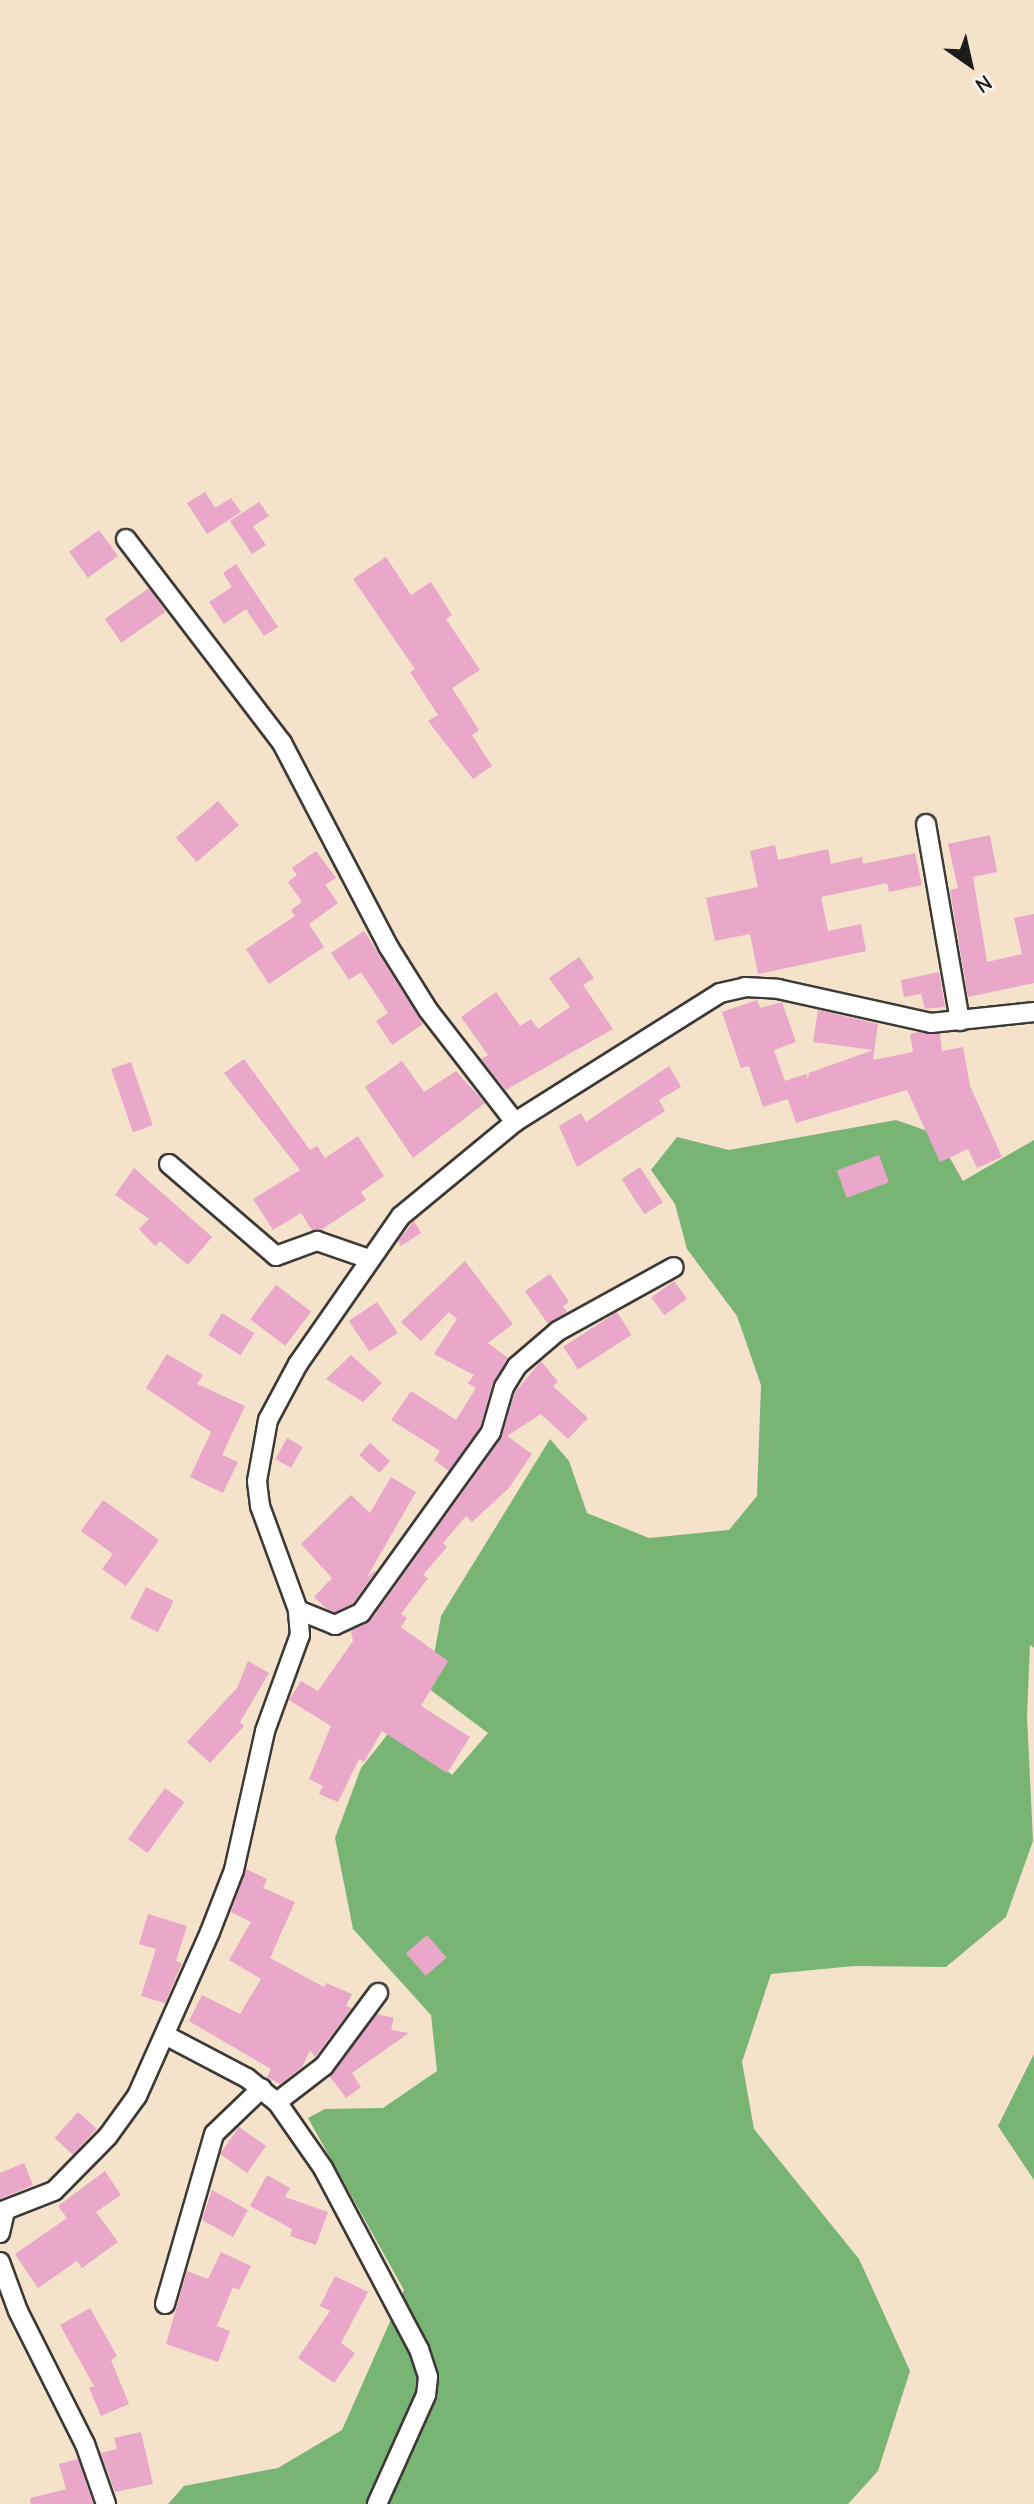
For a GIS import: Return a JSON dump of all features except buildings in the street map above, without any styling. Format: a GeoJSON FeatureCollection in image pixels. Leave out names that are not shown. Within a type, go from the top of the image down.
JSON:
{"type":"FeatureCollection","features":[{"type":"Feature","properties":{"kind":"street"},"geometry":{"type":"LineString","coordinates":[[126,539],[282,743],[388,946],[428,1010],[515,1122]]}},
{"type":"Feature","properties":{"kind":"street"},"geometry":{"type":"LineString","coordinates":[[926,824],[960,1021]]}},
{"type":"Feature","properties":{"kind":"street"},"geometry":{"type":"LineString","coordinates":[[0,2233],[2,2211],[44,2198],[83,2165],[137,2096],[234,1870],[265,1731],[300,1635],[298,1610],[260,1506],[260,1451],[281,1392],[369,1259],[426,1192],[515,1122],[659,1027],[731,989],[778,989],[920,1022],[960,1021],[1034,1012]]}},
{"type":"Feature","properties":{"kind":"street"},"geometry":{"type":"LineString","coordinates":[[169,1164],[276,1256],[317,1241],[369,1259]]}},
{"type":"Feature","properties":{"kind":"street"},"geometry":{"type":"LineString","coordinates":[[298,1610],[335,1625],[361,1613],[491,1432],[504,1387],[517,1366],[558,1331],[674,1267]]}},
{"type":"Feature","properties":{"kind":"street"},"geometry":{"type":"LineString","coordinates":[[277,2102],[337,2052],[378,1993]]}},
{"type":"Feature","properties":{"kind":"street"},"geometry":{"type":"LineString","coordinates":[[165,2035],[262,2088],[277,2102],[345,2206],[426,2366],[426,2395],[377,2504]]}},
{"type":"Feature","properties":{"kind":"street"},"geometry":{"type":"LineString","coordinates":[[165,2304],[214,2134],[262,2088]]}},
{"type":"Feature","properties":{"kind":"street"},"geometry":{"type":"LineString","coordinates":[[0,2262],[18,2311],[90,2455],[106,2504]]}},
{"type":"Feature","properties":{"kind":"green space"},"geometry":{"type":"Polygon","coordinates":[[[896,1120],[936,1134],[963,1181],[1034,1140],[1034,1648],[1030,1645],[1027,1716],[1033,1841],[1006,1917],[946,1967],[854,1966],[771,1974],[742,2062],[754,2129],[859,2259],[910,2371],[878,2471],[848,2504],[168,2504],[184,2486],[278,2468],[342,2430],[404,2290],[308,2118],[325,2109],[383,2108],[437,2071],[431,2015],[353,1929],[335,1838],[361,1768],[395,1725],[452,1775],[488,1733],[428,1688],[441,1616],[550,1439],[569,1461],[587,1513],[649,1538],[729,1530],[757,1496],[761,1385],[737,1316],[687,1249],[675,1204],[651,1170],[677,1137],[729,1150],[896,1120]]]}},
{"type":"Feature","properties":{"kind":"green space"},"geometry":{"type":"Polygon","coordinates":[[[1034,2054],[1034,2180],[998,2126],[1034,2054]]]}}]}
